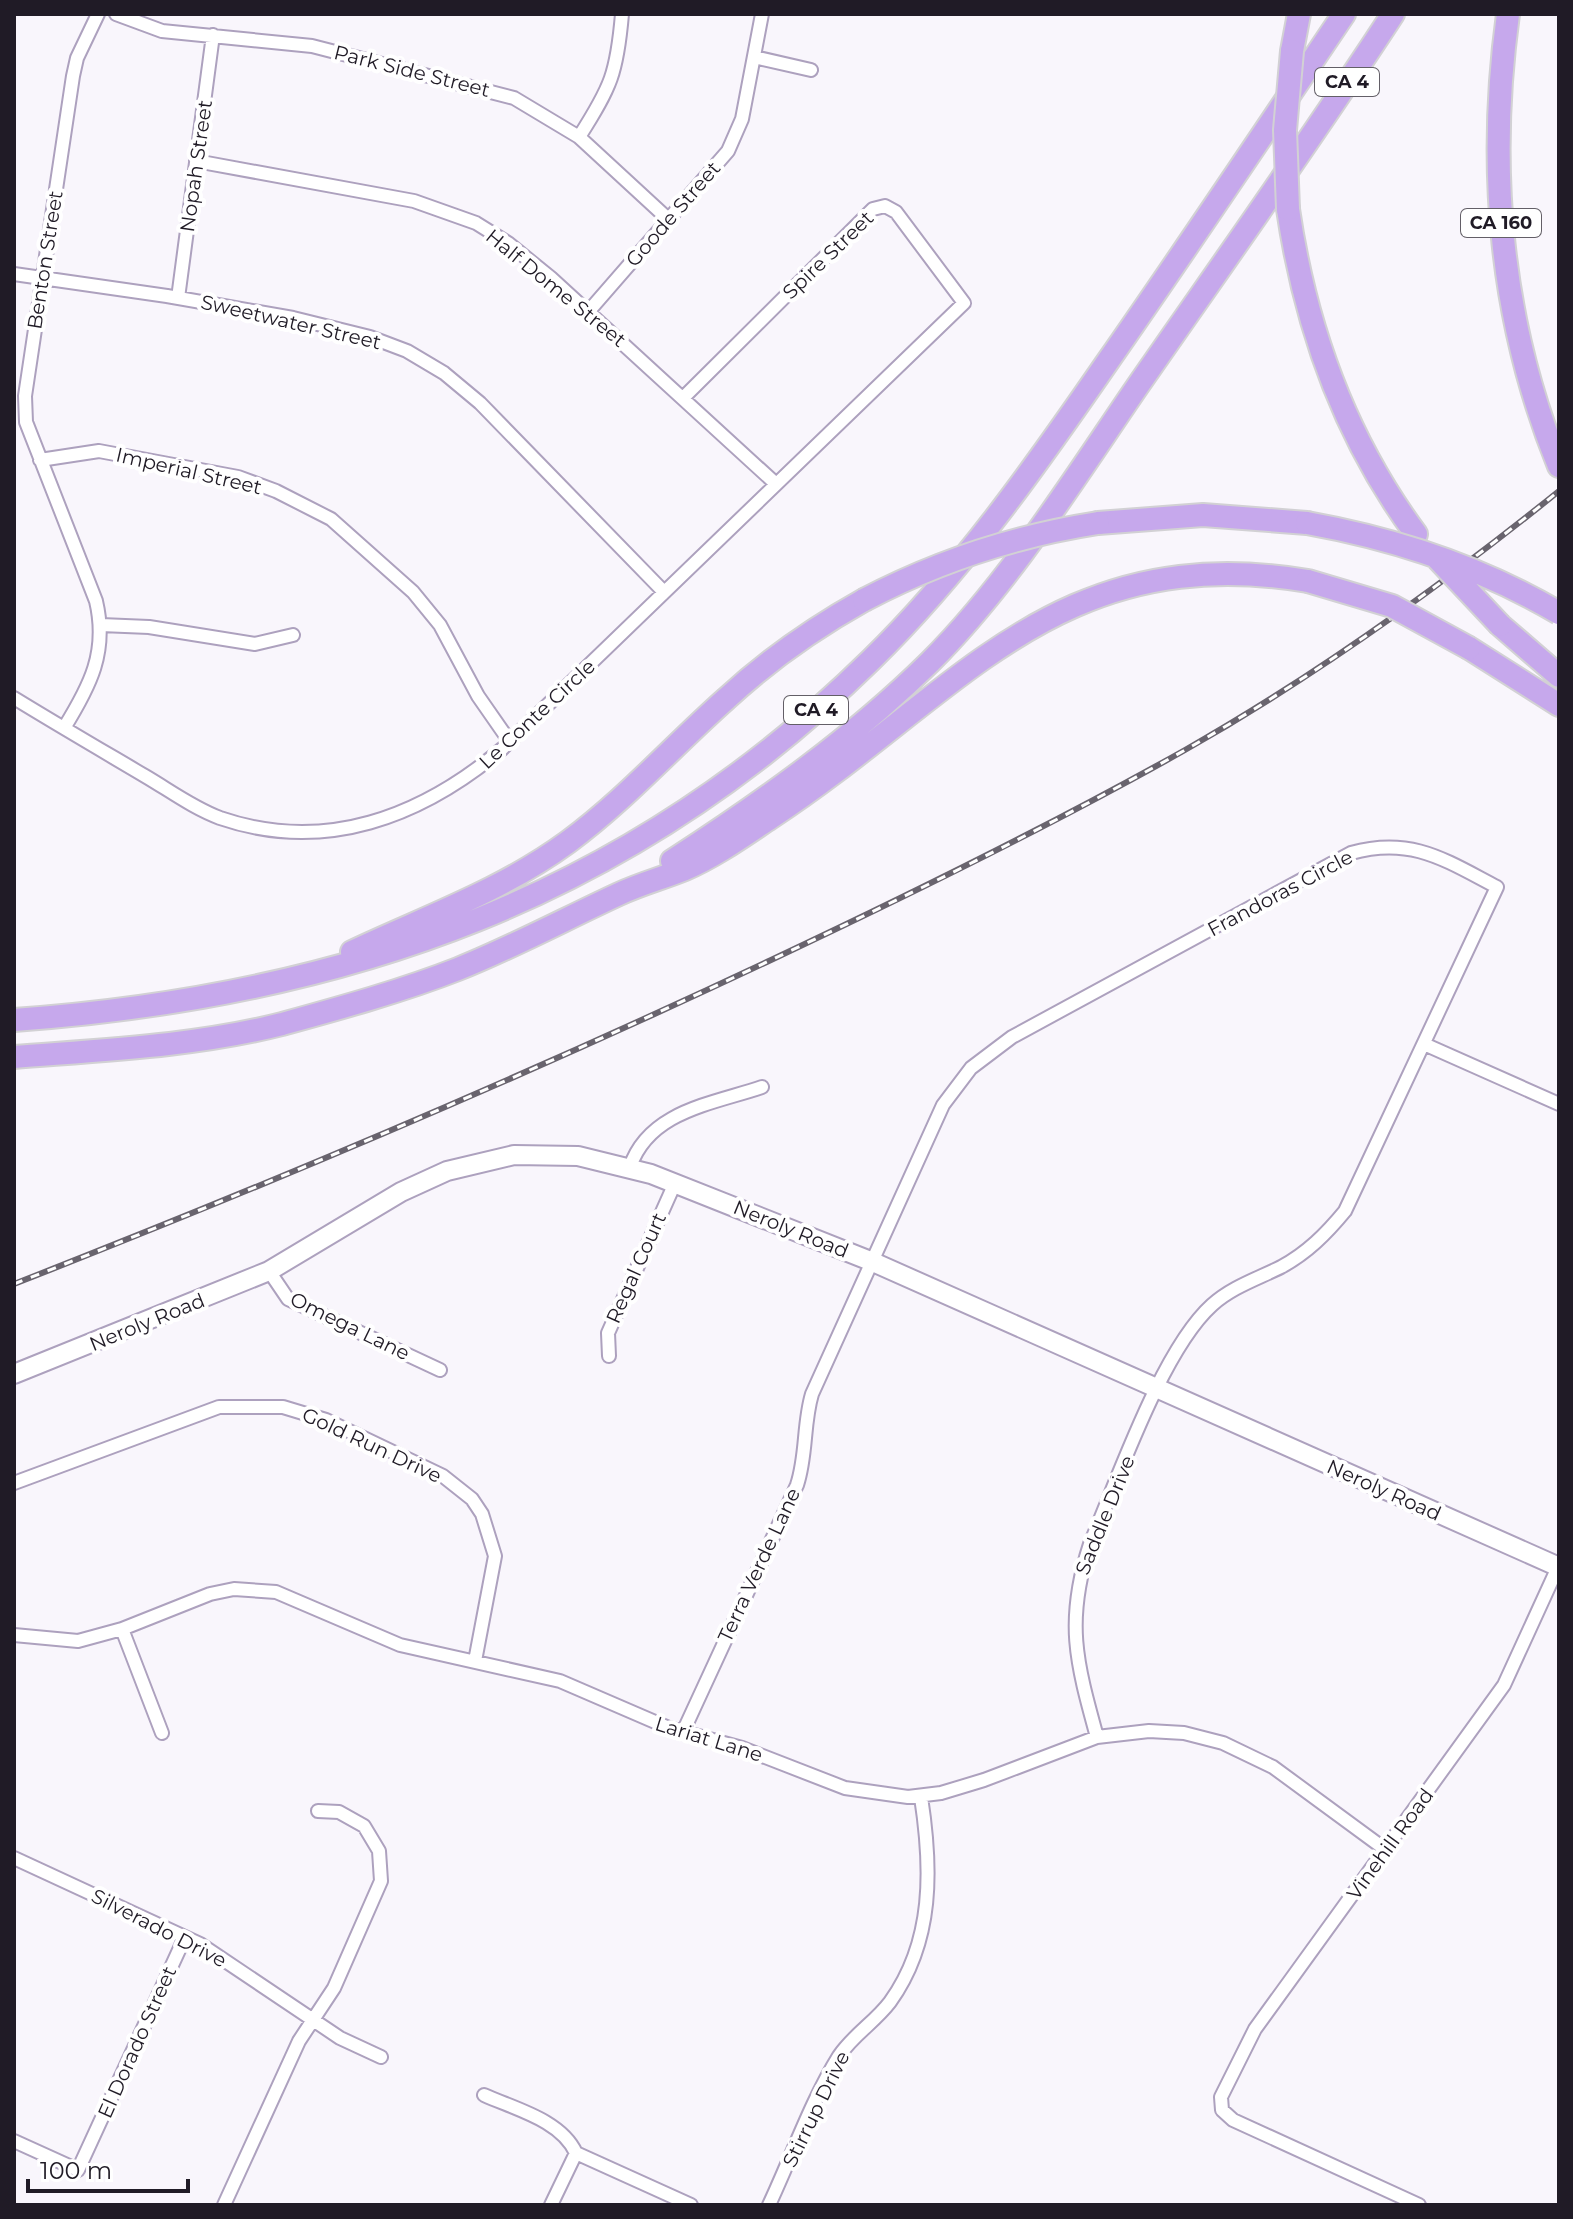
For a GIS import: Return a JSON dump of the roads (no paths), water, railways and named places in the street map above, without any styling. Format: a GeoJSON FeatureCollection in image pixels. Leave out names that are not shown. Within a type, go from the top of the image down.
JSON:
{"type":"FeatureCollection","features":[{"type":"Feature","properties":{"kind":"highway"},"geometry":{"type":"LineString","coordinates":[[1299,14],[1292,51],[1285,130],[1288,209],[1304,297],[1331,381],[1369,460],[1416,534],[1500,625],[1559,676]]}},
{"type":"Feature","properties":{"kind":"highway","name":"CA 4"},"geometry":{"type":"LineString","coordinates":[[14,1020],[182,1003],[361,962],[454,930],[549,889],[638,843],[799,726],[852,677],[939,584],[1023,484],[1209,216],[1344,14]]}},
{"type":"Feature","properties":{"kind":"highway","name":"CA 4"},"geometry":{"type":"LineString","coordinates":[[14,1057],[189,1039],[279,1025],[457,969],[622,892],[738,817],[832,748],[930,662],[984,601],[1107,432],[1393,14]]}},
{"type":"Feature","properties":{"kind":"highway","name":"CA 160"},"geometry":{"type":"LineString","coordinates":[[1508,14],[1499,93],[1501,231],[1518,337],[1559,466]]}},
{"type":"Feature","properties":{"kind":"highway"},"geometry":{"type":"LineString","coordinates":[[297,978],[467,903],[544,858],[615,803],[763,667],[805,635],[864,600],[977,551],[1037,534],[1098,523],[1203,515],[1307,523],[1433,554],[1493,578],[1559,613]]}},
{"type":"Feature","properties":{"kind":"highway"},"geometry":{"type":"LineString","coordinates":[[622,892],[687,868],[758,826],[827,779],[998,646],[1063,609],[1133,586],[1183,576],[1258,574],[1308,581],[1392,606],[1469,648],[1559,705]]}},
{"type":"Feature","properties":{"kind":"street","name":"Benton Street"},"geometry":{"type":"LineString","coordinates":[[64,728],[97,669],[101,625],[96,601],[26,422],[25,396],[73,76],[81,49],[98,14]]}},
{"type":"Feature","properties":{"kind":"street","name":"Park Side Street"},"geometry":{"type":"LineString","coordinates":[[116,14],[162,31],[312,46],[514,98],[579,137],[668,219]]}},
{"type":"Feature","properties":{"kind":"street"},"geometry":{"type":"LineString","coordinates":[[579,137],[606,95],[617,65],[622,14]]}},
{"type":"Feature","properties":{"kind":"street","name":"Goode Street"},"geometry":{"type":"LineString","coordinates":[[588,312],[728,151],[742,119],[762,14]]}},
{"type":"Feature","properties":{"kind":"street","name":"Nopah Street"},"geometry":{"type":"LineString","coordinates":[[178,298],[213,35]]}},
{"type":"Feature","properties":{"kind":"street"},"geometry":{"type":"LineString","coordinates":[[754,57],[811,70]]}},
{"type":"Feature","properties":{"kind":"street","name":"Half Dome Street"},"geometry":{"type":"LineString","coordinates":[[196,161],[290,176],[447,210],[508,243],[684,397],[776,484]]}},
{"type":"Feature","properties":{"kind":"street","name":"Spire Street"},"geometry":{"type":"LineString","coordinates":[[684,397],[873,209],[885,206],[896,212],[964,303]]}},
{"type":"Feature","properties":{"kind":"street","name":"Sweetwater Street"},"geometry":{"type":"LineString","coordinates":[[14,274],[178,298],[370,337],[407,351],[444,373],[521,443],[664,592]]}},
{"type":"Feature","properties":{"kind":"street","name":"Le Conte Circle"},"geometry":{"type":"LineString","coordinates":[[14,698],[220,818],[250,826],[314,832],[392,818],[424,805],[464,781],[510,742],[964,303]]}},
{"type":"Feature","properties":{"kind":"street","name":"Imperial Street"},"geometry":{"type":"LineString","coordinates":[[40,460],[99,451],[238,477],[276,491],[331,519],[413,592],[440,625],[478,696],[510,742]]}},
{"type":"Feature","properties":{"kind":"street"},"geometry":{"type":"LineString","coordinates":[[101,625],[149,627],[255,644],[293,635]]}},
{"type":"Feature","properties":{"kind":"street","name":"Frandoras Circle"},"geometry":{"type":"LineString","coordinates":[[873,1262],[943,1105],[971,1068],[1012,1037],[1351,853],[1372,847],[1407,846],[1497,887],[1345,1211],[1304,1253],[1227,1293],[1212,1305],[1176,1350],[1157,1390]]}},
{"type":"Feature","properties":{"kind":"street"},"geometry":{"type":"LineString","coordinates":[[1424,1044],[1559,1104]]}},
{"type":"Feature","properties":{"kind":"street"},"geometry":{"type":"LineString","coordinates":[[630,1167],[641,1142],[664,1121],[762,1087]]}},
{"type":"Feature","properties":{"kind":"street","name":"Neroly Road"},"geometry":{"type":"LineString","coordinates":[[14,1374],[269,1271],[413,1185],[465,1165],[514,1155],[552,1154],[630,1167],[873,1262],[1559,1567]]}},
{"type":"Feature","properties":{"kind":"street","name":"Regal Court"},"geometry":{"type":"LineString","coordinates":[[609,1356],[608,1333],[675,1183]]}},
{"type":"Feature","properties":{"kind":"street","name":"Terra Verde Lane"},"geometry":{"type":"LineString","coordinates":[[683,1732],[797,1485],[803,1468],[806,1420],[812,1394],[873,1262]]}},
{"type":"Feature","properties":{"kind":"street","name":"Omega Lane"},"geometry":{"type":"LineString","coordinates":[[269,1271],[288,1299],[440,1370]]}},
{"type":"Feature","properties":{"kind":"street","name":"Saddle Drive"},"geometry":{"type":"LineString","coordinates":[[1097,1737],[1076,1652],[1073,1624],[1080,1576],[1157,1390]]}},
{"type":"Feature","properties":{"kind":"street","name":"Gold Run Drive"},"geometry":{"type":"LineString","coordinates":[[14,1483],[219,1407],[283,1407],[326,1420],[443,1476],[472,1499],[482,1514],[495,1556],[493,1580],[475,1661]]}},
{"type":"Feature","properties":{"kind":"street","name":"Vinehill Road"},"geometry":{"type":"LineString","coordinates":[[1419,2205],[1227,2117],[1222,2110],[1221,2097],[1255,2029],[1504,1685],[1559,1567]]}},
{"type":"Feature","properties":{"kind":"street","name":"Lariat Lane"},"geometry":{"type":"LineString","coordinates":[[14,1635],[78,1641],[122,1629],[210,1594],[254,1589],[292,1596],[400,1645],[560,1681],[683,1732],[742,1748],[845,1788],[921,1797],[984,1780],[1097,1737],[1149,1731],[1184,1733],[1223,1743],[1273,1767],[1386,1850]]}},
{"type":"Feature","properties":{"kind":"street"},"geometry":{"type":"LineString","coordinates":[[122,1629],[162,1733]]}},
{"type":"Feature","properties":{"kind":"street","name":"Stirrup Drive"},"geometry":{"type":"LineString","coordinates":[[769,2205],[839,2057],[888,2005],[905,1979],[916,1952],[928,1899],[929,1870],[921,1797]]}},
{"type":"Feature","properties":{"kind":"street"},"geometry":{"type":"LineString","coordinates":[[224,2205],[299,2041],[334,1988],[376,1895],[382,1865],[379,1851],[364,1826],[339,1812],[318,1811]]}},
{"type":"Feature","properties":{"kind":"street","name":"Silverado Drive"},"geometry":{"type":"LineString","coordinates":[[14,1858],[185,1937],[229,1962],[314,2020],[381,2057]]}},
{"type":"Feature","properties":{"kind":"street","name":"El Dorado Street"},"geometry":{"type":"LineString","coordinates":[[14,2141],[78,2170],[185,1937]]}},
{"type":"Feature","properties":{"kind":"street"},"geometry":{"type":"LineString","coordinates":[[484,2095],[558,2129],[570,2139],[576,2153],[691,2205]]}},
{"type":"Feature","properties":{"kind":"street"},"geometry":{"type":"LineString","coordinates":[[551,2205],[576,2153]]}},
{"type":"Feature","properties":{"kind":"railway"},"geometry":{"type":"LineString","coordinates":[[14,1284],[205,1208],[490,1088],[823,935],[1032,832],[1185,750],[1283,691],[1424,595],[1559,491]]}}]}
